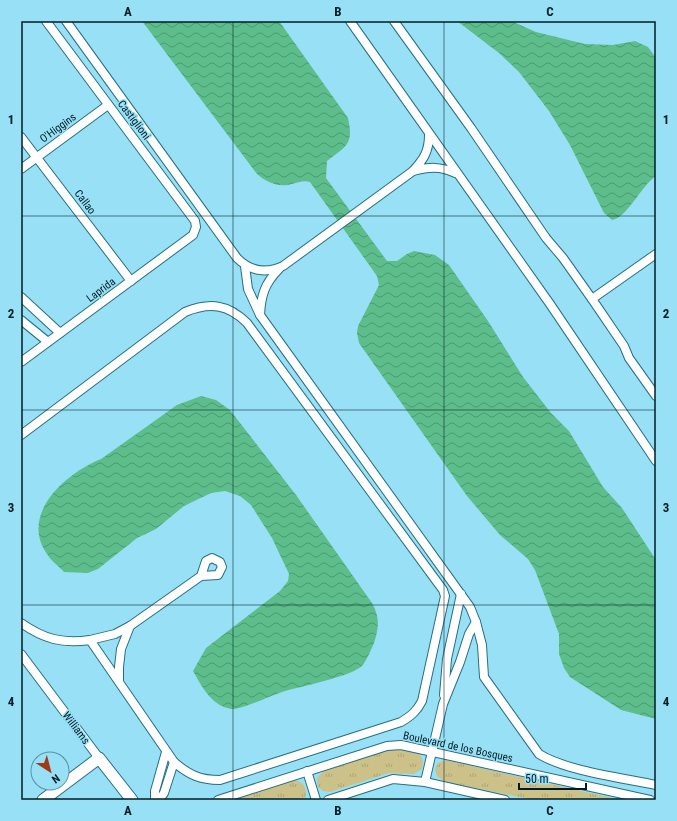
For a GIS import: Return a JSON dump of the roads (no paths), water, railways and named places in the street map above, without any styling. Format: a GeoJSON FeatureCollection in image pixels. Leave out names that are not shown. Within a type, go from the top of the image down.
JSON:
{"type":"FeatureCollection","features":[{"type":"Feature","properties":{"kind":"street","name":"Castiglioni"},"geometry":{"type":"LineString","coordinates":[[46,21],[195,221],[196,227],[193,234]]}},
{"type":"Feature","properties":{"kind":"street"},"geometry":{"type":"LineString","coordinates":[[66,21],[245,266],[248,289],[260,315],[470,607],[476,622],[482,645],[484,677],[539,754],[546,759],[568,766],[656,785]]}},
{"type":"Feature","properties":{"kind":"street"},"geometry":{"type":"LineString","coordinates":[[350,21],[456,174],[550,304],[656,461]]}},
{"type":"Feature","properties":{"kind":"street"},"geometry":{"type":"LineString","coordinates":[[394,21],[472,128],[546,238],[563,258],[592,299],[624,346],[629,358],[656,396]]}},
{"type":"Feature","properties":{"kind":"street","name":"O'Higgins"},"geometry":{"type":"LineString","coordinates":[[21,169],[108,105]]}},
{"type":"Feature","properties":{"kind":"street"},"geometry":{"type":"LineString","coordinates":[[260,315],[260,299],[266,284],[283,266],[414,171],[426,156],[429,146],[429,134]]}},
{"type":"Feature","properties":{"kind":"street","name":"Callao"},"geometry":{"type":"LineString","coordinates":[[21,137],[131,281]]}},
{"type":"Feature","properties":{"kind":"street"},"geometry":{"type":"LineString","coordinates":[[414,171],[433,167],[445,168],[456,174]]}},
{"type":"Feature","properties":{"kind":"street","name":"Laprida"},"geometry":{"type":"LineString","coordinates":[[21,362],[193,234]]}},
{"type":"Feature","properties":{"kind":"street"},"geometry":{"type":"LineString","coordinates":[[592,299],[656,254]]}},
{"type":"Feature","properties":{"kind":"street"},"geometry":{"type":"LineString","coordinates":[[245,266],[268,271],[283,266]]}},
{"type":"Feature","properties":{"kind":"street"},"geometry":{"type":"LineString","coordinates":[[21,297],[60,333]]}},
{"type":"Feature","properties":{"kind":"street"},"geometry":{"type":"LineString","coordinates":[[21,435],[185,312],[198,307],[210,306],[228,308],[238,314],[247,323],[443,590],[445,596],[445,603],[422,701],[410,717],[401,722],[220,780],[197,778],[186,773],[174,762],[120,681],[90,640]]}},
{"type":"Feature","properties":{"kind":"street"},"geometry":{"type":"LineString","coordinates":[[21,320],[48,342]]}},
{"type":"Feature","properties":{"kind":"street"},"geometry":{"type":"LineString","coordinates":[[21,623],[43,636],[72,642],[90,640],[115,634],[130,626],[201,576]]}},
{"type":"Feature","properties":{"kind":"street"},"geometry":{"type":"LineString","coordinates":[[443,704],[447,659],[461,594]]}},
{"type":"Feature","properties":{"kind":"street"},"geometry":{"type":"LineString","coordinates":[[425,782],[443,704],[460,662],[469,634],[476,622]]}},
{"type":"Feature","properties":{"kind":"street"},"geometry":{"type":"LineString","coordinates":[[120,681],[119,667],[121,649],[130,626]]}},
{"type":"Feature","properties":{"kind":"street","name":"Williams"},"geometry":{"type":"LineString","coordinates":[[21,654],[132,800]]}},
{"type":"Feature","properties":{"kind":"street","name":"Boulevard de los Bosques"},"geometry":{"type":"LineString","coordinates":[[218,800],[387,746],[401,745],[634,798],[650,800]]}},
{"type":"Feature","properties":{"kind":"street"},"geometry":{"type":"LineString","coordinates":[[155,800],[155,791],[166,752]]}},
{"type":"Feature","properties":{"kind":"street"},"geometry":{"type":"LineString","coordinates":[[43,800],[99,758]]}},
{"type":"Feature","properties":{"kind":"street"},"geometry":{"type":"LineString","coordinates":[[159,800],[164,793],[174,762]]}},
{"type":"Feature","properties":{"kind":"street"},"geometry":{"type":"LineString","coordinates":[[307,771],[316,800]]}},
{"type":"Feature","properties":{"kind":"street"},"geometry":{"type":"LineString","coordinates":[[328,800],[394,779],[425,782],[505,800]]}},
{"type":"Feature","properties":{"kind":"water"},"geometry":{"type":"Polygon","coordinates":[[[142,21],[279,21],[348,118],[350,127],[349,140],[344,148],[327,161],[326,178],[387,261],[397,261],[414,251],[435,255],[449,265],[488,321],[523,377],[551,413],[569,431],[603,487],[622,508],[656,560],[656,719],[621,710],[570,677],[564,668],[559,654],[559,634],[535,570],[528,559],[500,535],[467,496],[359,343],[357,333],[358,326],[379,285],[377,276],[310,182],[303,181],[287,185],[278,185],[264,180],[257,174],[142,21]]]}},
{"type":"Feature","properties":{"kind":"water"},"geometry":{"type":"Polygon","coordinates":[[[457,21],[511,21],[536,32],[585,44],[613,45],[635,41],[648,47],[656,58],[656,176],[650,181],[623,214],[612,220],[604,213],[570,145],[549,111],[519,72],[499,53],[457,21]]]}},
{"type":"Feature","properties":{"kind":"water"},"geometry":{"type":"Polygon","coordinates":[[[201,396],[216,400],[230,410],[296,495],[372,603],[375,608],[378,623],[374,643],[363,665],[358,669],[325,681],[282,692],[236,709],[231,709],[218,704],[204,689],[193,671],[206,648],[280,591],[288,581],[289,574],[272,538],[251,505],[240,496],[225,491],[211,493],[184,506],[156,529],[137,538],[98,569],[88,573],[64,572],[47,554],[40,539],[39,524],[43,510],[50,497],[61,485],[87,465],[101,459],[177,405],[201,396]]]}}]}
